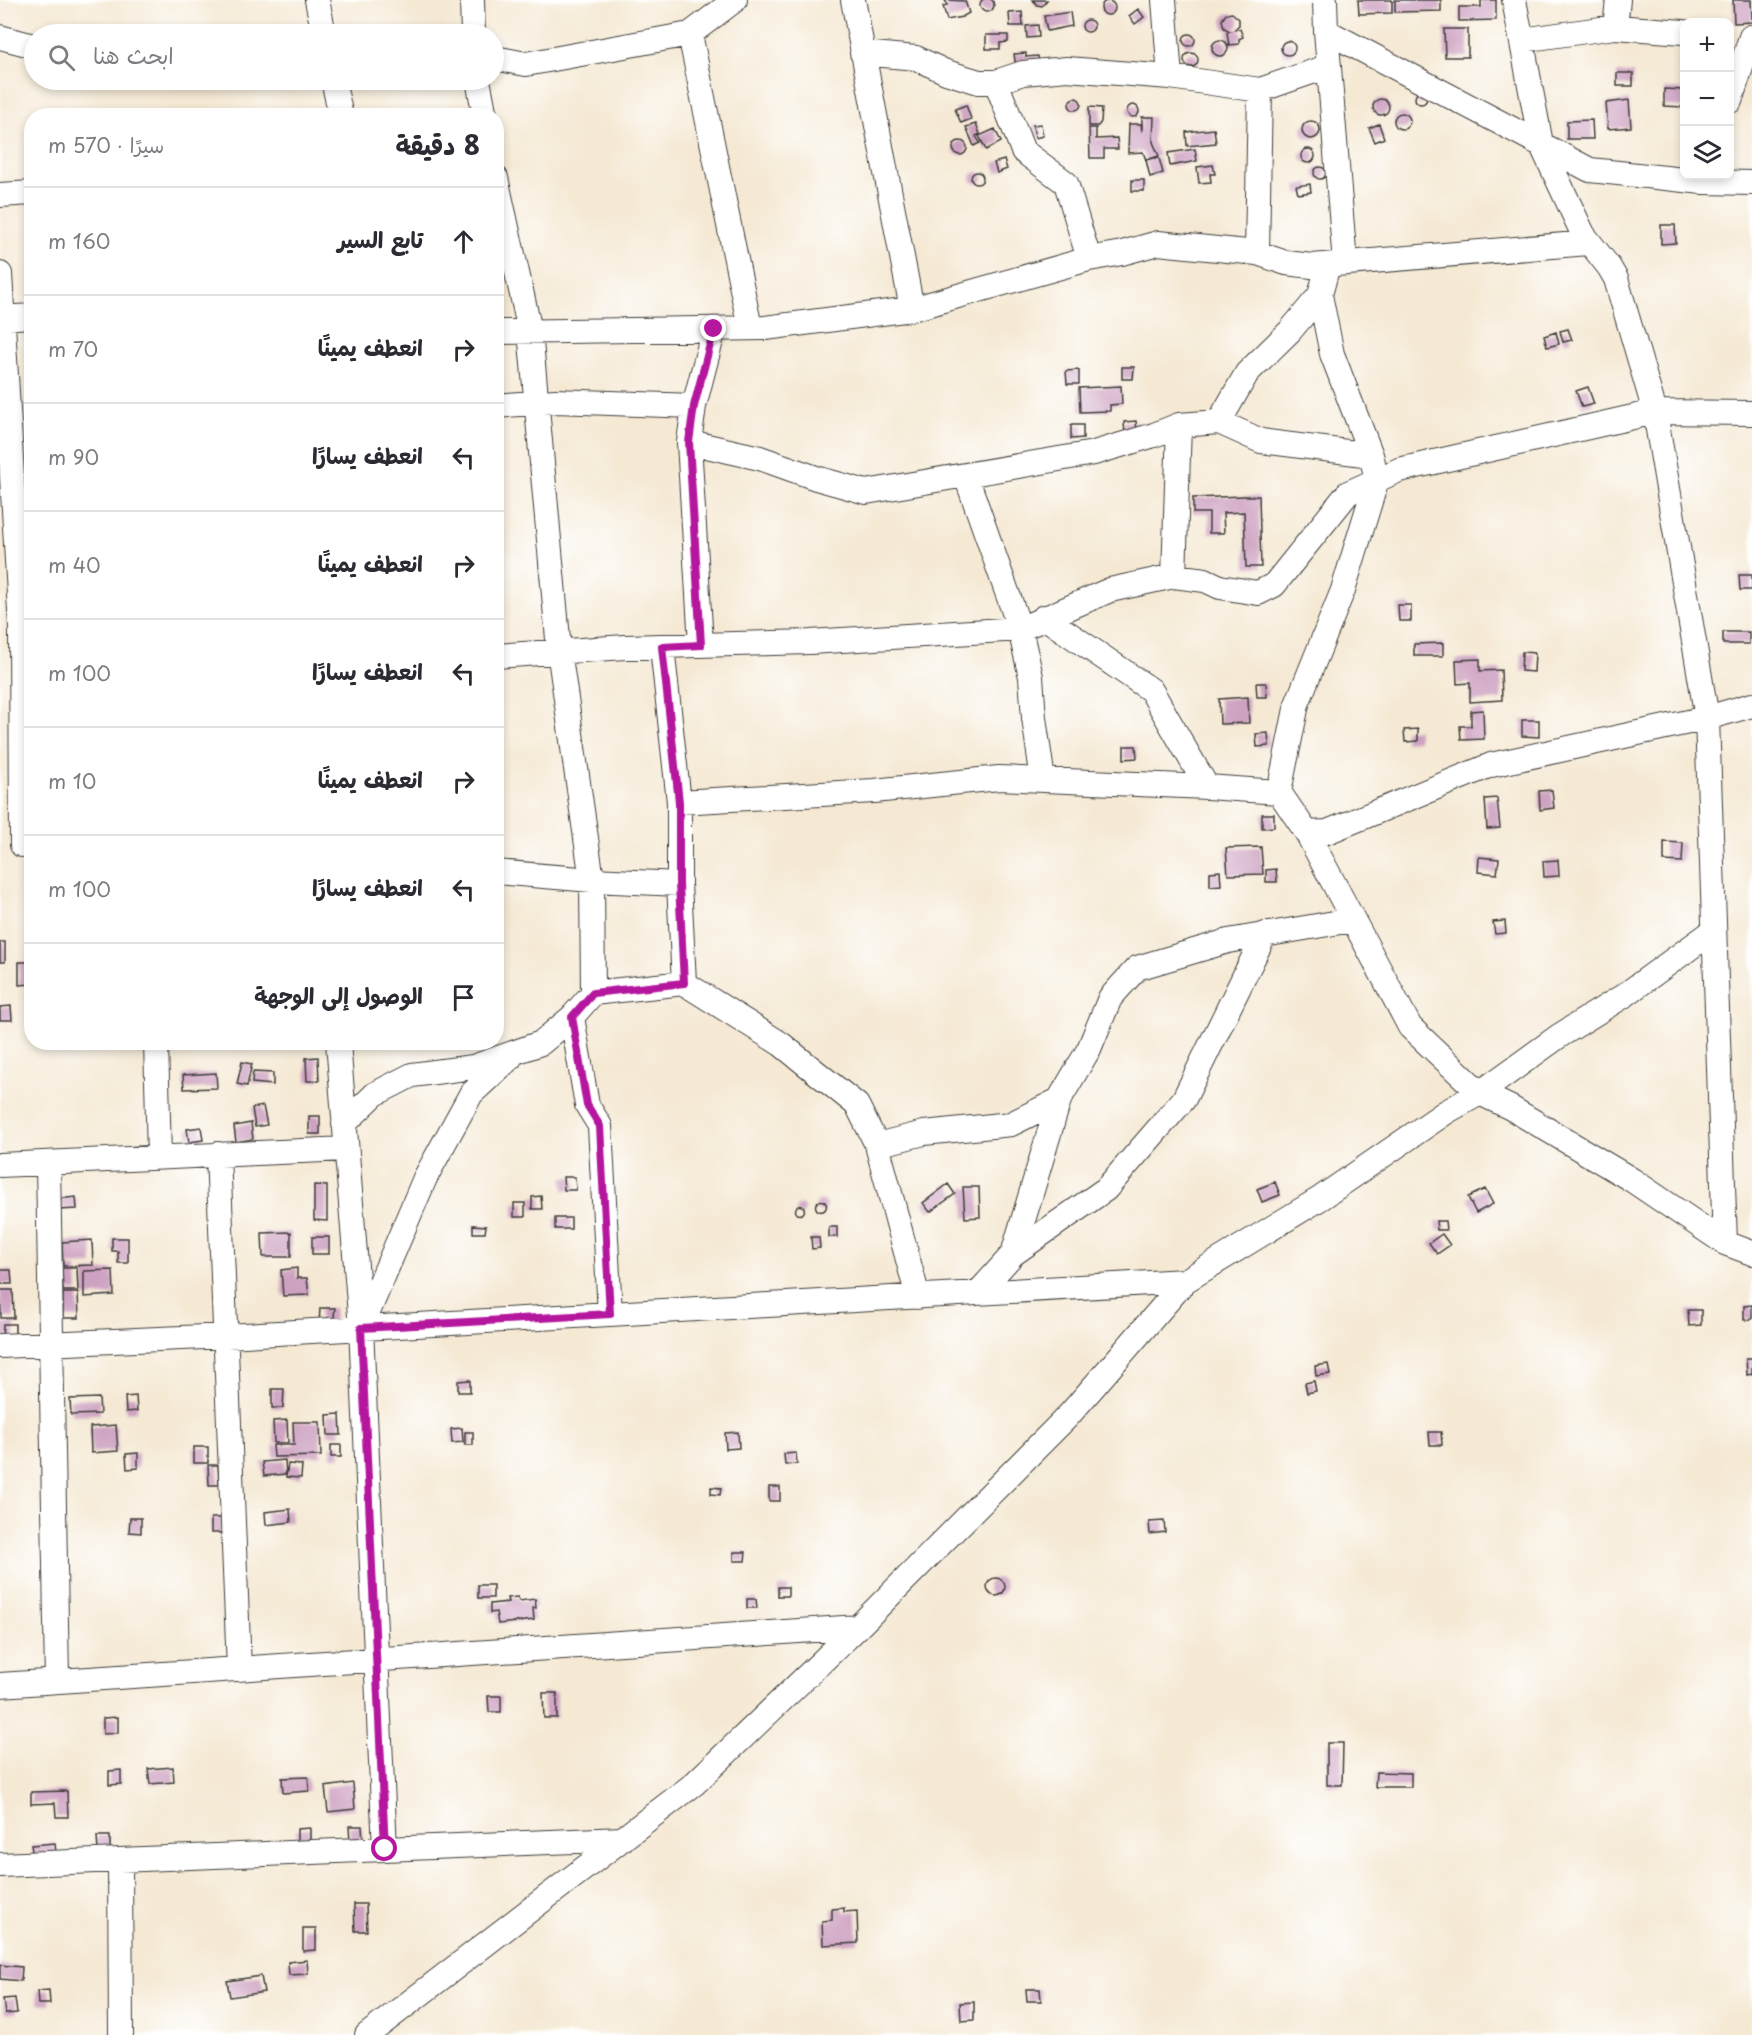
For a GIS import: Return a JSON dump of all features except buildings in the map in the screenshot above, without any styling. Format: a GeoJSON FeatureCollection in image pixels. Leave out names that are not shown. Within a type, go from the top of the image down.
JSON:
{"type":"FeatureCollection","features":[{"type":"Feature","properties":{"kind":"street"},"geometry":{"type":"LineString","coordinates":[[317,0],[322,24]]}},
{"type":"Feature","properties":{"kind":"street"},"geometry":{"type":"LineString","coordinates":[[472,0],[473,24]]}},
{"type":"Feature","properties":{"kind":"street"},"geometry":{"type":"LineString","coordinates":[[504,60],[526,64],[690,34],[735,0]]}},
{"type":"Feature","properties":{"kind":"street"},"geometry":{"type":"LineString","coordinates":[[853,0],[882,142],[912,309]]}},
{"type":"Feature","properties":{"kind":"street"},"geometry":{"type":"LineString","coordinates":[[1164,0],[1170,77]]}},
{"type":"Feature","properties":{"kind":"street"},"geometry":{"type":"LineString","coordinates":[[1219,422],[1246,373],[1290,331],[1320,295],[1336,264],[1325,0]]}},
{"type":"Feature","properties":{"kind":"street"},"geometry":{"type":"LineString","coordinates":[[1514,0],[1541,144],[1588,243],[1609,267],[1616,279],[1654,412],[1707,718],[1725,1243]]}},
{"type":"Feature","properties":{"kind":"street"},"geometry":{"type":"LineString","coordinates":[[1616,27],[1618,0]]}},
{"type":"Feature","properties":{"kind":"street"},"geometry":{"type":"LineString","coordinates":[[1522,40],[1616,27],[1680,32]]}},
{"type":"Feature","properties":{"kind":"street"},"geometry":{"type":"LineString","coordinates":[[1326,31],[1590,170],[1680,177]]}},
{"type":"Feature","properties":{"kind":"street"},"geometry":{"type":"LineString","coordinates":[[690,34],[750,328]]}},
{"type":"Feature","properties":{"kind":"street"},"geometry":{"type":"LineString","coordinates":[[1734,82],[1744,36]]}},
{"type":"Feature","properties":{"kind":"street"},"geometry":{"type":"LineString","coordinates":[[0,38],[24,44]]}},
{"type":"Feature","properties":{"kind":"street"},"geometry":{"type":"LineString","coordinates":[[862,53],[916,58],[946,72],[979,82],[996,82],[1023,73],[1067,69],[1170,77],[1260,90],[1329,66]]}},
{"type":"Feature","properties":{"kind":"street"},"geometry":{"type":"LineString","coordinates":[[996,82],[1023,152],[1066,183],[1089,259]]}},
{"type":"Feature","properties":{"kind":"street"},"geometry":{"type":"LineString","coordinates":[[335,90],[339,108]]}},
{"type":"Feature","properties":{"kind":"street"},"geometry":{"type":"LineString","coordinates":[[480,90],[483,108]]}},
{"type":"Feature","properties":{"kind":"street"},"geometry":{"type":"LineString","coordinates":[[1257,252],[1260,90]]}},
{"type":"Feature","properties":{"kind":"street"},"geometry":{"type":"LineString","coordinates":[[1716,180],[1752,183]]}},
{"type":"Feature","properties":{"kind":"street"},"geometry":{"type":"LineString","coordinates":[[0,195],[24,194]]}},
{"type":"Feature","properties":{"kind":"street"},"geometry":{"type":"LineString","coordinates":[[344,1124],[375,1094],[412,1075],[473,1067],[541,1043],[572,1017],[593,993],[592,880],[559,650],[530,331],[504,214]]}},
{"type":"Feature","properties":{"kind":"street"},"geometry":{"type":"LineString","coordinates":[[504,332],[793,326],[912,309],[1089,259],[1158,243],[1257,252],[1296,265],[1336,264],[1588,243]]}},
{"type":"Feature","properties":{"kind":"street"},"geometry":{"type":"LineString","coordinates":[[0,274],[18,629],[18,846]]}},
{"type":"Feature","properties":{"kind":"street"},"geometry":{"type":"LineString","coordinates":[[1320,295],[1332,354],[1371,455],[1377,479],[1343,590],[1297,704],[1279,792],[1307,833],[1410,1027],[1480,1093],[1511,1108],[1632,1180],[1725,1243],[1752,1253]]}},
{"type":"Feature","properties":{"kind":"street"},"geometry":{"type":"LineString","coordinates":[[1,317],[24,316]]}},
{"type":"Feature","properties":{"kind":"street"},"geometry":{"type":"LineString","coordinates":[[701,645],[689,442],[694,406],[714,329]]}},
{"type":"Feature","properties":{"kind":"street"},"geometry":{"type":"LineString","coordinates":[[504,405],[538,402],[694,406]]}},
{"type":"Feature","properties":{"kind":"street"},"geometry":{"type":"LineString","coordinates":[[504,655],[625,647],[810,642],[1020,628],[1110,590],[1174,576],[1205,580],[1220,587],[1258,593],[1274,585],[1348,494],[1399,470],[1654,412],[1752,413]]}},
{"type":"Feature","properties":{"kind":"street"},"geometry":{"type":"LineString","coordinates":[[689,442],[760,458],[816,478],[866,492],[1094,453],[1179,425],[1219,422],[1261,441],[1371,455]]}},
{"type":"Feature","properties":{"kind":"street"},"geometry":{"type":"LineString","coordinates":[[1174,576],[1179,425]]}},
{"type":"Feature","properties":{"kind":"street"},"geometry":{"type":"LineString","coordinates":[[966,476],[1020,628],[1032,677],[1034,718],[1043,780]]}},
{"type":"Feature","properties":{"kind":"street"},"geometry":{"type":"LineString","coordinates":[[1044,617],[1151,690],[1208,787]]}},
{"type":"Feature","properties":{"kind":"street"},"geometry":{"type":"LineString","coordinates":[[662,647],[679,802],[679,884],[684,983]]}},
{"type":"Feature","properties":{"kind":"street"},"geometry":{"type":"LineString","coordinates":[[1307,833],[1327,832],[1491,765],[1707,718],[1752,705]]}},
{"type":"Feature","properties":{"kind":"street"},"geometry":{"type":"LineString","coordinates":[[679,802],[874,791],[999,778],[1279,792]]}},
{"type":"Feature","properties":{"kind":"street"},"geometry":{"type":"LineString","coordinates":[[504,873],[679,884]]}},
{"type":"Feature","properties":{"kind":"street"},"geometry":{"type":"LineString","coordinates":[[1013,1254],[1059,1100],[1089,1049],[1110,998],[1137,968],[1228,940],[1352,920]]}},
{"type":"Feature","properties":{"kind":"street"},"geometry":{"type":"LineString","coordinates":[[367,2035],[694,1784],[858,1627],[1069,1415],[1185,1281],[1321,1198],[1446,1112],[1480,1093],[1559,1036],[1625,995],[1713,931]]}},
{"type":"Feature","properties":{"kind":"street"},"geometry":{"type":"LineString","coordinates":[[978,1293],[1013,1254],[1106,1189],[1184,1099],[1265,934]]}},
{"type":"Feature","properties":{"kind":"street"},"geometry":{"type":"LineString","coordinates":[[593,993],[684,983],[781,1044],[857,1105],[877,1145],[918,1297]]}},
{"type":"Feature","properties":{"kind":"street"},"geometry":{"type":"LineString","coordinates":[[572,1017],[587,1105],[600,1126],[610,1314]]}},
{"type":"Feature","properties":{"kind":"street"},"geometry":{"type":"LineString","coordinates":[[156,1050],[159,1157]]}},
{"type":"Feature","properties":{"kind":"street"},"geometry":{"type":"LineString","coordinates":[[339,1050],[361,1328],[385,1849]]}},
{"type":"Feature","properties":{"kind":"street"},"geometry":{"type":"LineString","coordinates":[[361,1328],[425,1178],[471,1094],[519,1051]]}},
{"type":"Feature","properties":{"kind":"street"},"geometry":{"type":"LineString","coordinates":[[877,1145],[924,1133],[1011,1124],[1059,1100]]}},
{"type":"Feature","properties":{"kind":"street"},"geometry":{"type":"LineString","coordinates":[[0,1165],[346,1149]]}},
{"type":"Feature","properties":{"kind":"street"},"geometry":{"type":"LineString","coordinates":[[218,1154],[239,1669]]}},
{"type":"Feature","properties":{"kind":"street"},"geometry":{"type":"LineString","coordinates":[[48,1163],[57,1680]]}},
{"type":"Feature","properties":{"kind":"street"},"geometry":{"type":"LineString","coordinates":[[0,1346],[227,1336],[1185,1281]]}},
{"type":"Feature","properties":{"kind":"street"},"geometry":{"type":"LineString","coordinates":[[0,1685],[858,1627]]}},
{"type":"Feature","properties":{"kind":"street"},"geometry":{"type":"LineString","coordinates":[[0,1864],[623,1839]]}},
{"type":"Feature","properties":{"kind":"street"},"geometry":{"type":"LineString","coordinates":[[120,1860],[121,2035]]}},
{"type":"Feature","properties":{"kind":"route"},"geometry":{"type":"LineString","coordinates":[[385,1849],[361,1328],[610,1314],[600,1126],[587,1105],[572,1017],[593,993],[684,983],[679,884],[679,802],[662,647],[701,645],[689,442],[694,406],[714,329]]}}]}
